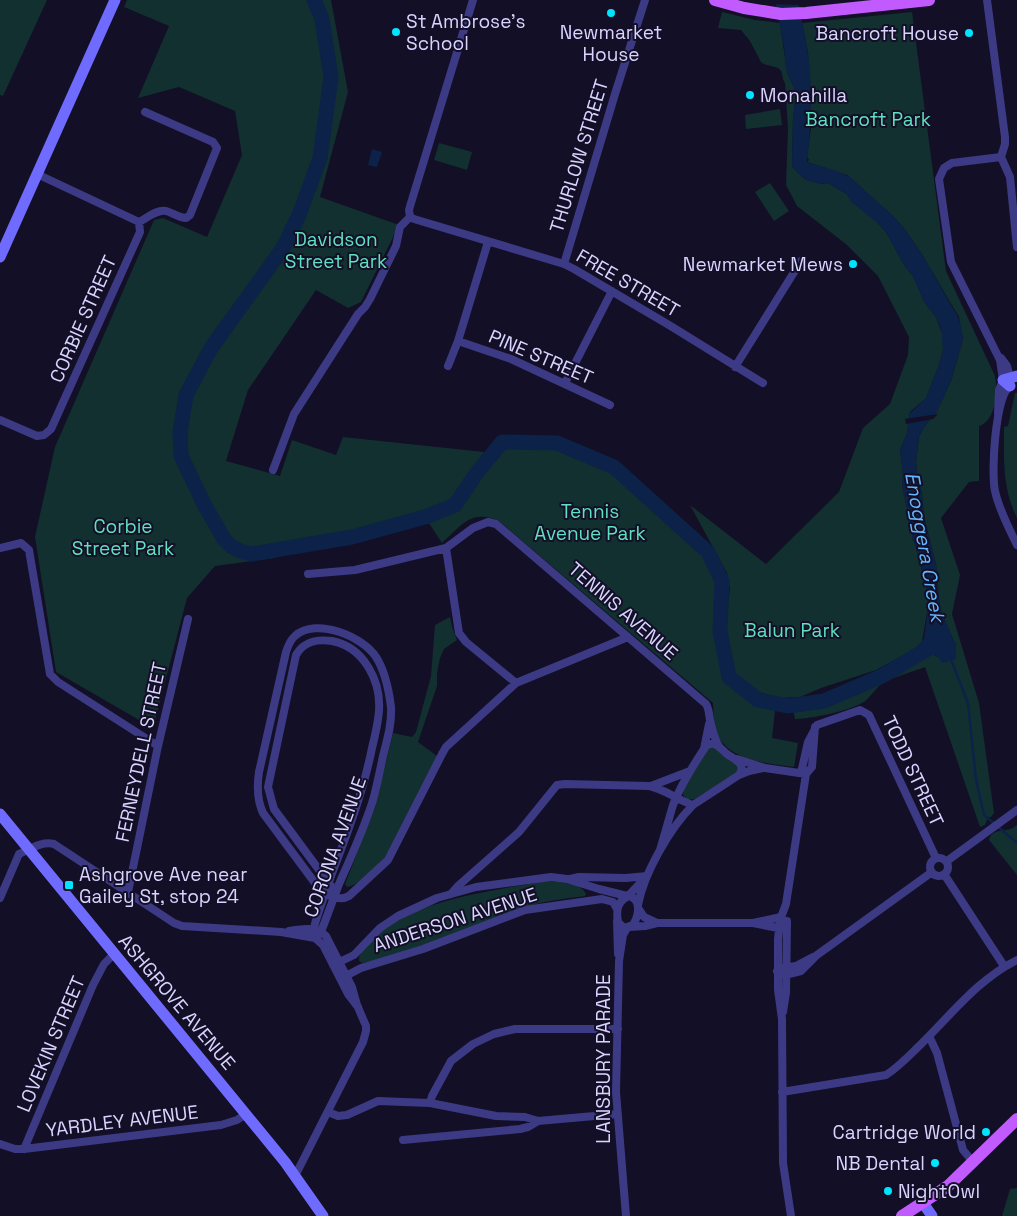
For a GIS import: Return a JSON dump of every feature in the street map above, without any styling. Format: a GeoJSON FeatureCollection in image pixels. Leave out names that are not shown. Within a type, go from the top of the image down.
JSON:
{"type":"FeatureCollection","features":[{"type":"Feature","properties":{"kind":"main road"},"geometry":{"type":"LineString","coordinates":[[0,257],[114,0]]}},
{"type":"Feature","properties":{"kind":"main road"},"geometry":{"type":"LineString","coordinates":[[715,0],[750,10],[781,14],[929,0]]}},
{"type":"Feature","properties":{"kind":"main road","name":"ASHGROVE AVENUE"},"geometry":{"type":"LineString","coordinates":[[0,814],[246,1114],[295,1176],[323,1216]]}},
{"type":"Feature","properties":{"kind":"main road"},"geometry":{"type":"LineString","coordinates":[[902,1216],[948,1186],[974,1163],[1017,1119]]}},
{"type":"Feature","properties":{"kind":"main road"},"geometry":{"type":"LineString","coordinates":[[923,1203],[932,1216]]}},
{"type":"Feature","properties":{"kind":"street"},"geometry":{"type":"LineString","coordinates":[[273,470],[294,414],[358,314],[370,299],[396,246],[400,227],[410,217],[411,202],[474,0]]}},
{"type":"Feature","properties":{"kind":"street","name":"THURLOW STREET"},"geometry":{"type":"LineString","coordinates":[[564,264],[612,102],[645,0]]}},
{"type":"Feature","properties":{"kind":"street"},"geometry":{"type":"LineString","coordinates":[[988,0],[1005,140],[1002,157],[1010,177],[1017,247]]}},
{"type":"Feature","properties":{"kind":"street"},"geometry":{"type":"LineString","coordinates":[[155,116],[158,108]]}},
{"type":"Feature","properties":{"kind":"street"},"geometry":{"type":"LineString","coordinates":[[37,174],[139,222],[164,210],[186,218],[190,215],[217,148],[213,142],[145,112]]}},
{"type":"Feature","properties":{"kind":"street"},"geometry":{"type":"LineString","coordinates":[[1002,157],[952,163],[944,168],[939,179],[951,262],[1012,381],[1004,394],[998,414],[994,487],[998,502],[1017,545]]}},
{"type":"Feature","properties":{"kind":"street","name":"FREE STREET"},"geometry":{"type":"LineString","coordinates":[[410,217],[564,264],[763,383]]}},
{"type":"Feature","properties":{"kind":"street","name":"CORBIE STREET"},"geometry":{"type":"LineString","coordinates":[[0,420],[37,436],[44,435],[51,428],[140,232],[139,222]]}},
{"type":"Feature","properties":{"kind":"street"},"geometry":{"type":"LineString","coordinates":[[448,366],[458,341],[488,242]]}},
{"type":"Feature","properties":{"kind":"street"},"geometry":{"type":"LineString","coordinates":[[735,367],[801,261]]}},
{"type":"Feature","properties":{"kind":"street"},"geometry":{"type":"LineString","coordinates":[[565,383],[612,291]]}},
{"type":"Feature","properties":{"kind":"street","name":"PINE STREET"},"geometry":{"type":"LineString","coordinates":[[458,341],[511,359],[610,405]]}},
{"type":"Feature","properties":{"kind":"street","name":"TENNIS AVENUE"},"geometry":{"type":"LineString","coordinates":[[308,574],[355,570],[446,548],[473,528],[488,522],[496,524],[707,705],[714,737],[720,748]]}},
{"type":"Feature","properties":{"kind":"street"},"geometry":{"type":"LineString","coordinates":[[0,548],[20,543],[29,550],[48,668],[53,678],[158,746]]}},
{"type":"Feature","properties":{"kind":"street"},"geometry":{"type":"LineString","coordinates":[[446,548],[459,633],[466,642],[516,683]]}},
{"type":"Feature","properties":{"kind":"street","name":"FERNEYDELL STREET"},"geometry":{"type":"LineString","coordinates":[[128,892],[158,746],[188,619]]}},
{"type":"Feature","properties":{"kind":"street","name":"CORONA AVENUE"},"geometry":{"type":"LineString","coordinates":[[316,933],[358,840],[376,789],[390,724],[391,708],[382,669],[375,655],[359,640],[335,630],[322,629],[300,632],[289,642],[259,772],[258,785],[259,802],[263,813],[315,883],[325,893]]}},
{"type":"Feature","properties":{"kind":"street"},"geometry":{"type":"LineString","coordinates":[[325,893],[347,898],[385,863],[446,747],[516,683],[628,637]]}},
{"type":"Feature","properties":{"kind":"street","name":"CORONA AVENUE"},"geometry":{"type":"LineString","coordinates":[[316,933],[325,893],[329,883],[362,791],[379,712],[378,695],[374,679],[364,660],[355,651],[336,642],[320,640],[309,642],[299,650],[294,662],[268,787],[274,809],[329,883]]}},
{"type":"Feature","properties":{"kind":"street"},"geometry":{"type":"LineString","coordinates":[[284,662],[294,662]]}},
{"type":"Feature","properties":{"kind":"street","name":"TODD STREET"},"geometry":{"type":"LineString","coordinates":[[803,774],[812,767],[815,728],[823,722],[860,710],[869,714],[936,858]]}},
{"type":"Feature","properties":{"kind":"street"},"geometry":{"type":"LineString","coordinates":[[704,749],[710,722]]}},
{"type":"Feature","properties":{"kind":"street"},"geometry":{"type":"LineString","coordinates":[[628,928],[635,922],[647,876],[660,850],[676,798],[707,745],[712,744],[720,748],[740,762],[742,767],[738,775]]}},
{"type":"Feature","properties":{"kind":"street"},"geometry":{"type":"LineString","coordinates":[[734,758],[765,768],[803,774],[786,904],[786,992],[782,1019],[783,1163],[791,1216]]}},
{"type":"Feature","properties":{"kind":"street"},"geometry":{"type":"LineString","coordinates":[[660,850],[693,805],[738,775],[749,770],[765,768]]}},
{"type":"Feature","properties":{"kind":"street"},"geometry":{"type":"LineString","coordinates":[[649,786],[691,770]]}},
{"type":"Feature","properties":{"kind":"street"},"geometry":{"type":"LineString","coordinates":[[451,894],[519,832],[557,785],[649,786],[663,790],[693,805]]}},
{"type":"Feature","properties":{"kind":"street"},"geometry":{"type":"LineString","coordinates":[[947,861],[1017,810]]}},
{"type":"Feature","properties":{"kind":"street"},"geometry":{"type":"LineString","coordinates":[[0,898],[19,854],[47,842],[54,844],[174,923],[182,926],[281,932],[302,929],[316,933],[337,964],[348,996],[358,1007],[366,1026],[365,1036],[295,1176]]}},
{"type":"Feature","properties":{"kind":"street"},"geometry":{"type":"LineString","coordinates":[[936,858],[942,858],[947,861],[948,868],[944,874],[938,876],[932,872],[930,864],[936,858]]}},
{"type":"Feature","properties":{"kind":"street"},"geometry":{"type":"LineString","coordinates":[[476,888],[471,884],[471,881],[479,868]]}},
{"type":"Feature","properties":{"kind":"street"},"geometry":{"type":"LineString","coordinates":[[778,971],[785,971],[817,955],[932,872]]}},
{"type":"Feature","properties":{"kind":"street"},"geometry":{"type":"LineString","coordinates":[[944,874],[1004,966]]}},
{"type":"Feature","properties":{"kind":"street"},"geometry":{"type":"LineString","coordinates":[[647,876],[620,902],[617,912],[619,924],[624,928],[657,923],[753,923],[778,928],[787,924]]}},
{"type":"Feature","properties":{"kind":"street","name":"ANDERSON AVENUE"},"geometry":{"type":"LineString","coordinates":[[569,880],[579,877],[626,878],[647,876]]}},
{"type":"Feature","properties":{"kind":"street","name":"ANDERSON AVENUE"},"geometry":{"type":"LineString","coordinates":[[337,964],[350,958],[388,922],[426,903],[476,888],[546,877],[569,880],[628,896]]}},
{"type":"Feature","properties":{"kind":"street"},"geometry":{"type":"LineString","coordinates":[[329,883],[334,896]]}},
{"type":"Feature","properties":{"kind":"street"},"geometry":{"type":"LineString","coordinates":[[587,901],[593,894],[590,886]]}},
{"type":"Feature","properties":{"kind":"street"},"geometry":{"type":"LineString","coordinates":[[628,896],[634,898],[644,917],[657,923]]}},
{"type":"Feature","properties":{"kind":"street","name":"ANDERSON AVENUE"},"geometry":{"type":"LineString","coordinates":[[343,978],[364,967],[423,949],[525,910],[607,900],[614,902],[617,912]]}},
{"type":"Feature","properties":{"kind":"street"},"geometry":{"type":"LineString","coordinates":[[782,1019],[778,995],[778,928],[786,904]]}},
{"type":"Feature","properties":{"kind":"street","name":"LANSBURY PARADE"},"geometry":{"type":"LineString","coordinates":[[617,912],[616,941],[619,961]]}},
{"type":"Feature","properties":{"kind":"street"},"geometry":{"type":"LineString","coordinates":[[753,923],[781,917]]}},
{"type":"Feature","properties":{"kind":"street"},"geometry":{"type":"LineString","coordinates":[[781,917],[787,924]]}},
{"type":"Feature","properties":{"kind":"street","name":"LANSBURY PARADE"},"geometry":{"type":"LineString","coordinates":[[626,1216],[617,1114],[619,961],[623,935],[628,928]]}},
{"type":"Feature","properties":{"kind":"street","name":"ANDERSON AVENUE"},"geometry":{"type":"LineString","coordinates":[[358,951],[356,961],[359,966],[364,967]]}},
{"type":"Feature","properties":{"kind":"street","name":"LOVEKIN STREET"},"geometry":{"type":"LineString","coordinates":[[24,1149],[93,985],[104,964],[114,954]]}},
{"type":"Feature","properties":{"kind":"street"},"geometry":{"type":"LineString","coordinates":[[782,1092],[886,1075],[894,1070],[984,981],[1004,966],[1017,960]]}},
{"type":"Feature","properties":{"kind":"street"},"geometry":{"type":"LineString","coordinates":[[430,1103],[451,1061],[473,1044],[494,1034],[516,1029],[618,1029]]}},
{"type":"Feature","properties":{"kind":"street"},"geometry":{"type":"LineString","coordinates":[[929,1036],[937,1053],[963,1150],[974,1163]]}},
{"type":"Feature","properties":{"kind":"street"},"geometry":{"type":"LineString","coordinates":[[328,1112],[338,1116],[347,1115],[378,1101],[430,1103],[487,1114],[525,1117],[538,1121],[617,1114]]}},
{"type":"Feature","properties":{"kind":"street","name":"YARDLEY AVENUE"},"geometry":{"type":"LineString","coordinates":[[0,1144],[15,1149],[24,1149],[221,1125],[237,1120],[246,1114]]}},
{"type":"Feature","properties":{"kind":"street"},"geometry":{"type":"LineString","coordinates":[[403,1140],[520,1130],[538,1121]]}},
{"type":"Feature","properties":{"kind":"green space"},"geometry":{"type":"Polygon","coordinates":[[[0,0],[47,0],[3,96],[0,95],[0,0]]]}},
{"type":"Feature","properties":{"kind":"green space","name":"Corbie Street Park"},"geometry":{"type":"Polygon","coordinates":[[[127,0],[331,0],[348,92],[320,197],[399,225],[361,302],[348,308],[316,290],[248,390],[226,461],[280,476],[292,440],[336,455],[343,437],[484,452],[450,505],[356,531],[290,541],[275,558],[215,566],[187,598],[153,728],[56,672],[35,537],[55,447],[154,220],[163,218],[207,237],[242,155],[235,111],[179,87],[138,98],[169,26],[124,7],[127,0]]]}},
{"type":"Feature","properties":{"kind":"green space","name":"Balun Park"},"geometry":{"type":"Polygon","coordinates":[[[722,12],[755,20],[780,23],[787,72],[796,92],[792,166],[806,180],[822,184],[828,183],[847,194],[886,232],[904,265],[913,276],[925,303],[936,317],[943,336],[943,350],[939,365],[926,398],[910,412],[907,433],[900,450],[903,475],[902,485],[913,527],[912,538],[928,594],[922,642],[915,649],[876,670],[800,697],[780,698],[759,692],[744,685],[732,672],[725,625],[730,589],[727,573],[690,505],[766,564],[839,492],[863,428],[890,404],[908,355],[909,337],[878,276],[847,245],[797,206],[786,185],[788,128],[785,83],[782,72],[761,62],[750,41],[741,30],[718,28],[722,12]]]}},
{"type":"Feature","properties":{"kind":"green space","name":"Bancroft Park"},"geometry":{"type":"Polygon","coordinates":[[[912,12],[946,271],[995,376],[996,382],[996,397],[992,412],[985,423],[979,426],[979,481],[969,482],[941,518],[960,575],[952,614],[979,703],[994,813],[991,817],[988,817],[985,825],[980,827],[925,667],[886,681],[865,701],[838,712],[795,719],[793,709],[819,705],[846,695],[879,680],[924,655],[933,654],[939,658],[956,646],[940,609],[936,564],[924,517],[916,461],[919,437],[924,427],[937,411],[951,381],[963,339],[959,317],[921,253],[894,217],[847,175],[807,162],[809,160],[807,156],[811,128],[808,52],[802,23],[912,12]]]}},
{"type":"Feature","properties":{"kind":"green space"},"geometry":{"type":"Polygon","coordinates":[[[780,109],[782,125],[746,129],[745,115],[780,109]]]}},
{"type":"Feature","properties":{"kind":"green space"},"geometry":{"type":"Polygon","coordinates":[[[439,143],[472,152],[467,170],[434,160],[439,143]]]}},
{"type":"Feature","properties":{"kind":"green space"},"geometry":{"type":"Polygon","coordinates":[[[770,183],[789,211],[774,221],[755,192],[770,183]]]}},
{"type":"Feature","properties":{"kind":"green space"},"geometry":{"type":"Polygon","coordinates":[[[1015,393],[1017,393],[1017,518],[1006,484],[1004,450],[1004,427],[1008,426],[1015,393]]]}},
{"type":"Feature","properties":{"kind":"green space","name":"Tennis Avenue Park"},"geometry":{"type":"Polygon","coordinates":[[[502,442],[557,443],[614,467],[708,552],[722,581],[720,631],[729,677],[758,700],[788,706],[775,711],[772,738],[798,743],[794,767],[751,760],[731,750],[717,734],[714,723],[713,703],[499,521],[481,517],[474,518],[461,525],[442,543],[425,517],[455,505],[476,474],[502,442]]]}},
{"type":"Feature","properties":{"kind":"green space"},"geometry":{"type":"Polygon","coordinates":[[[450,617],[457,640],[444,649],[440,658],[437,686],[418,742],[437,756],[386,856],[363,879],[347,887],[345,884],[375,807],[393,733],[412,737],[416,732],[431,676],[435,625],[450,617]]]}},
{"type":"Feature","properties":{"kind":"green space"},"geometry":{"type":"Polygon","coordinates":[[[714,747],[736,763],[739,768],[736,773],[695,799],[688,800],[683,795],[684,789],[701,757],[708,748],[714,747]]]}},
{"type":"Feature","properties":{"kind":"green space"},"geometry":{"type":"Polygon","coordinates":[[[1017,825],[1017,875],[989,840],[990,836],[995,832],[1011,829],[1017,825]]]}},
{"type":"Feature","properties":{"kind":"green space"},"geometry":{"type":"Polygon","coordinates":[[[546,881],[574,885],[586,894],[585,896],[551,901],[518,909],[421,947],[382,959],[362,963],[359,961],[361,953],[370,942],[386,928],[406,916],[452,900],[546,881]]]}},
{"type":"Feature","properties":{"kind":"green space"},"geometry":{"type":"Polygon","coordinates":[[[1017,1188],[1017,1216],[1002,1216],[1010,1189],[1017,1188]]]}},
{"type":"Feature","properties":{"kind":"water"},"geometry":{"type":"Polygon","coordinates":[[[775,0],[798,0],[811,81],[807,162],[850,177],[894,217],[921,253],[961,325],[963,339],[951,381],[937,412],[924,427],[919,437],[916,461],[924,517],[936,564],[940,609],[956,646],[956,659],[942,663],[933,654],[915,660],[912,652],[924,639],[928,595],[912,538],[913,527],[902,485],[903,475],[900,450],[907,433],[909,414],[926,398],[939,365],[943,350],[941,329],[936,317],[925,303],[913,276],[904,265],[886,232],[879,224],[850,201],[847,194],[828,183],[822,184],[806,180],[792,166],[796,92],[786,70],[784,47],[775,0]]]}},
{"type":"Feature","properties":{"kind":"water"},"geometry":{"type":"Polygon","coordinates":[[[372,149],[382,152],[377,167],[368,165],[372,149]]]}},
{"type":"Feature","properties":{"kind":"pier"},"geometry":{"type":"Polygon","coordinates":[[[773,0],[801,0],[801,5],[774,4],[773,0]]]}},
{"type":"Feature","properties":{"kind":"pier"},"geometry":{"type":"Polygon","coordinates":[[[938,414],[933,419],[906,424],[905,419],[938,414]]]}},
{"type":"Feature","properties":{"kind":"waterway","name":"Enoggera Creek"},"geometry":{"type":"LineString","coordinates":[[314,0],[322,19],[331,77],[320,158],[299,215],[283,248],[211,348],[186,395],[180,432],[181,456],[205,506],[224,539],[232,547],[252,554],[352,537],[425,517],[455,505],[476,474],[502,442],[557,443],[614,467],[708,552],[722,581],[720,631],[729,677],[758,700],[788,706],[824,701],[882,676],[931,647]]}},
{"type":"Feature","properties":{"kind":"waterway"},"geometry":{"type":"LineString","coordinates":[[950,657],[968,703],[976,780],[984,815],[1017,843]]}},
{"type":"Feature","properties":{"kind":"place","name":"Newmarket House"},"geometry":{"type":"Point","coordinates":[611,13]}},
{"type":"Feature","properties":{"kind":"place","name":"St Ambrose's School"},"geometry":{"type":"Point","coordinates":[396,32]}},
{"type":"Feature","properties":{"kind":"place","name":"Bancroft House"},"geometry":{"type":"Point","coordinates":[969,33]}},
{"type":"Feature","properties":{"kind":"place","name":"Monahilla"},"geometry":{"type":"Point","coordinates":[750,95]}},
{"type":"Feature","properties":{"kind":"place","name":"Newmarket Mews"},"geometry":{"type":"Point","coordinates":[853,264]}},
{"type":"Feature","properties":{"kind":"place","name":"Ashgrove Ave near Gailey St, stop 24"},"geometry":{"type":"Point","coordinates":[69,885]}},
{"type":"Feature","properties":{"kind":"place","name":"Cartridge World"},"geometry":{"type":"Point","coordinates":[986,1132]}},
{"type":"Feature","properties":{"kind":"place","name":"NB Dental"},"geometry":{"type":"Point","coordinates":[935,1163]}},
{"type":"Feature","properties":{"kind":"place","name":"NightOwl"},"geometry":{"type":"Point","coordinates":[888,1191]}},
{"type":"Feature","properties":{"kind":"park label","name":"Davidson Street Park"},"geometry":{"type":"Point","coordinates":[336,250]}}]}
